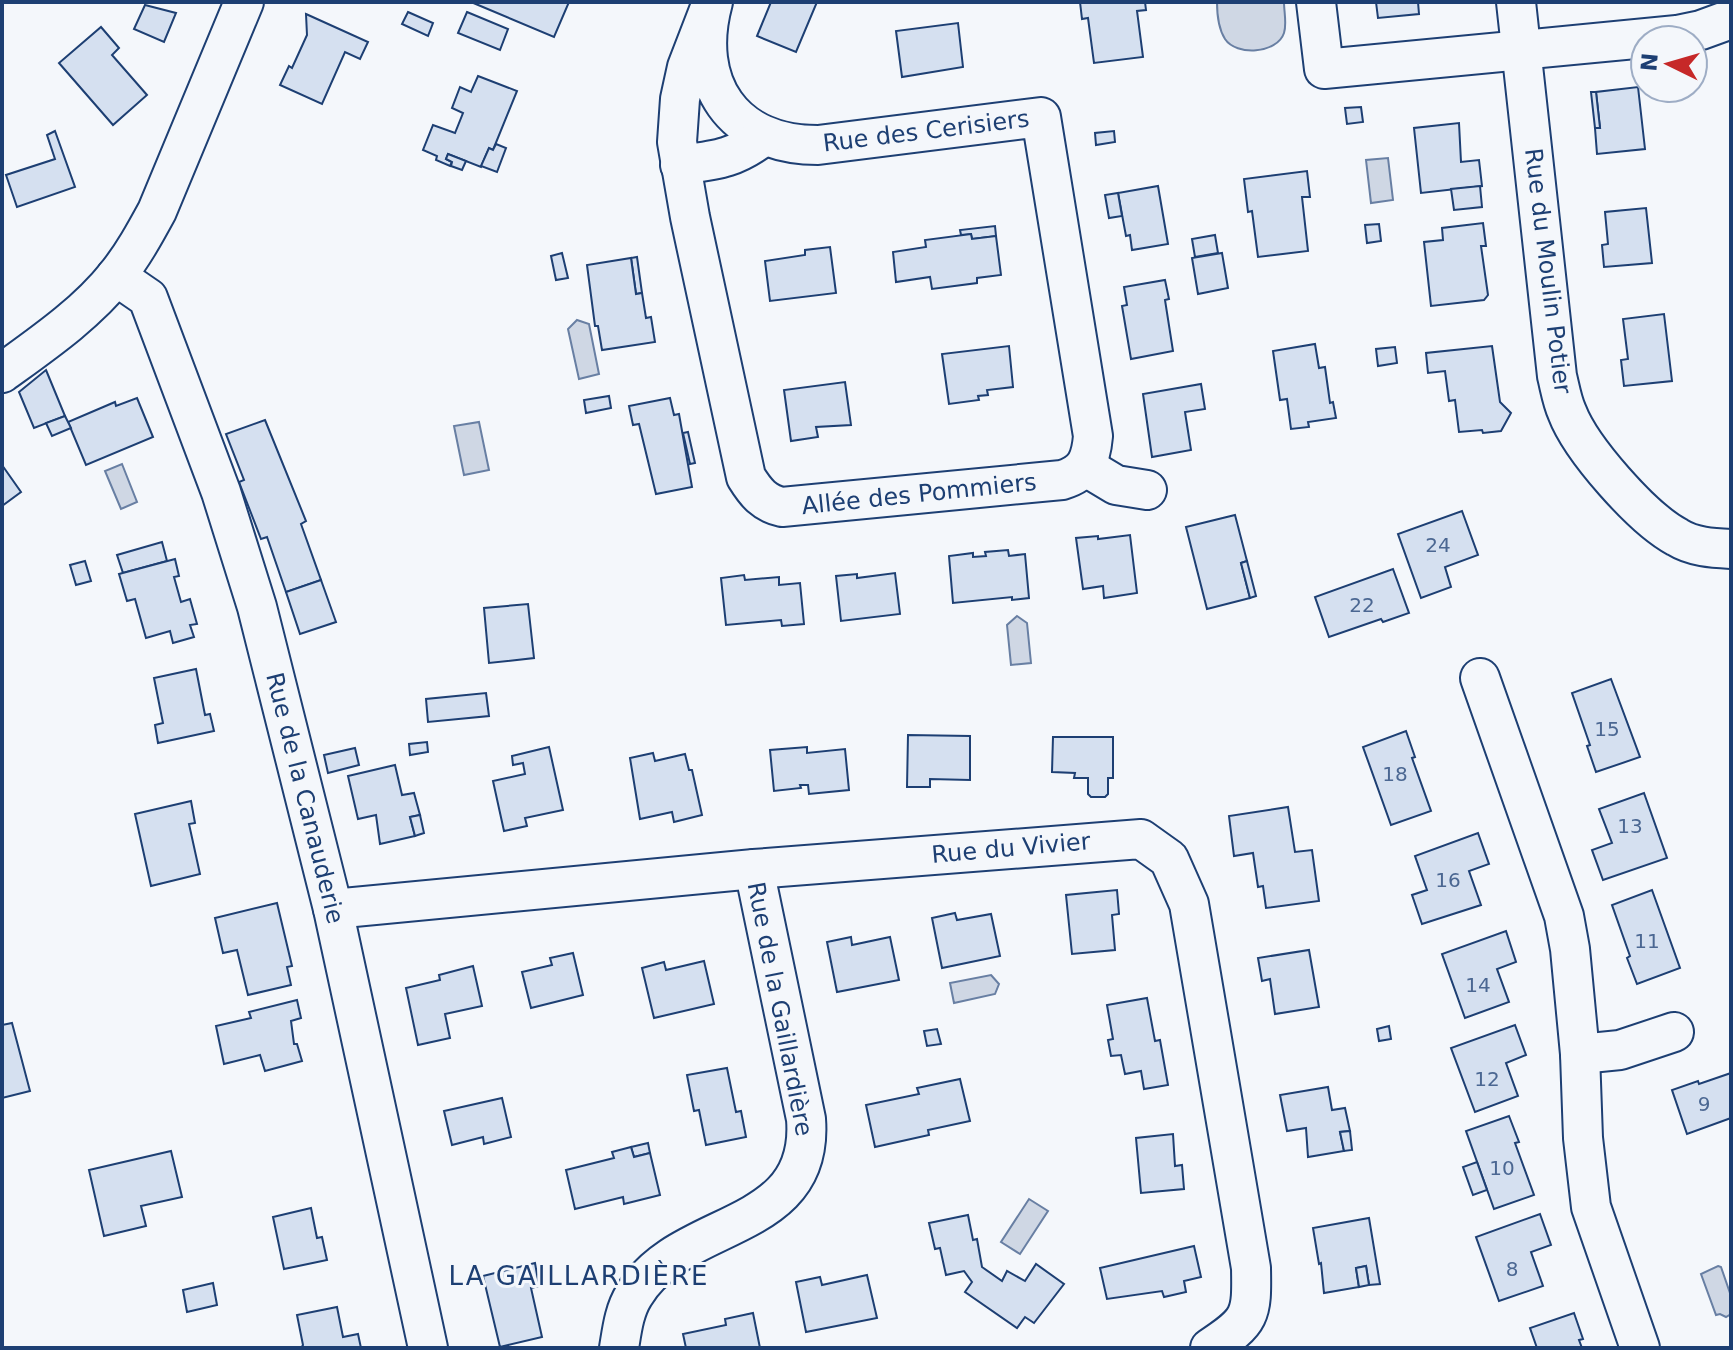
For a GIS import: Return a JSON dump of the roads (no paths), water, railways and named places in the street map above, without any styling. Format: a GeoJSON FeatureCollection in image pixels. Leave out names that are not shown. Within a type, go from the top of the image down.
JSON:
{"type":"FeatureCollection","features":[{"type":"Feature","properties":{"kind":"street"},"geometry":{"type":"LineString","coordinates":[[2,373],[64,327],[116,276],[141,241],[157,211],[244,2]]}},
{"type":"Feature","properties":{"kind":"street"},"geometry":{"type":"LineString","coordinates":[[1316,2],[1324,69],[1677,35],[1731,19]]}},
{"type":"Feature","properties":{"kind":"street","name":"Rue du Moulin Potier"},"geometry":{"type":"LineString","coordinates":[[1516,2],[1557,376],[1566,410],[1577,434],[1593,455],[1655,522],[1697,546],[1731,549]]}},
{"type":"Feature","properties":{"kind":"street","name":"Rue des Cerisiers"},"geometry":{"type":"LineString","coordinates":[[712,4],[710,70],[717,92],[727,109],[745,126],[764,136],[800,145],[818,145],[1041,117],[1093,436],[1092,454],[1086,467]]}},
{"type":"Feature","properties":{"kind":"street","name":"Allée des Pommiers"},"geometry":{"type":"LineString","coordinates":[[712,4],[687,67],[680,99],[677,142],[746,477],[754,490],[768,504],[799,506],[1062,480],[1075,476],[1086,467]]}},
{"type":"Feature","properties":{"kind":"street"},"geometry":{"type":"LineString","coordinates":[[680,165],[725,159],[764,136]]}},
{"type":"Feature","properties":{"kind":"street","name":"Rue de la Canauderie"},"geometry":{"type":"LineString","coordinates":[[141,241],[147,269],[148,298],[221,492],[269,653],[333,909],[428,1348]]}},
{"type":"Feature","properties":{"kind":"street"},"geometry":{"type":"LineString","coordinates":[[116,276],[148,298]]}},
{"type":"Feature","properties":{"kind":"street"},"geometry":{"type":"LineString","coordinates":[[1086,467],[1116,485],[1147,490]]}},
{"type":"Feature","properties":{"kind":"street"},"geometry":{"type":"LineString","coordinates":[[1480,678],[1564,916],[1580,1054],[1583,1138],[1591,1207],[1640,1348]]}},
{"type":"Feature","properties":{"kind":"street","name":"Rue du Vivier"},"geometry":{"type":"LineString","coordinates":[[333,909],[754,869],[1141,839],[1169,859],[1189,904],[1251,1268],[1251,1305],[1238,1329],[1210,1348]]}},
{"type":"Feature","properties":{"kind":"street","name":"Rue de la Gaillardière"},"geometry":{"type":"LineString","coordinates":[[619,1348],[627,1311],[644,1281],[676,1255],[766,1207],[784,1193],[804,1158],[808,1140],[806,1119],[754,869]]}},
{"type":"Feature","properties":{"kind":"street"},"geometry":{"type":"LineString","coordinates":[[1580,1054],[1620,1050],[1674,1032]]}},
{"type":"Feature","properties":{"kind":"district","name":"LA GAILLARDIÈRE"},"geometry":{"type":"Point","coordinates":[579,1276]}}]}
